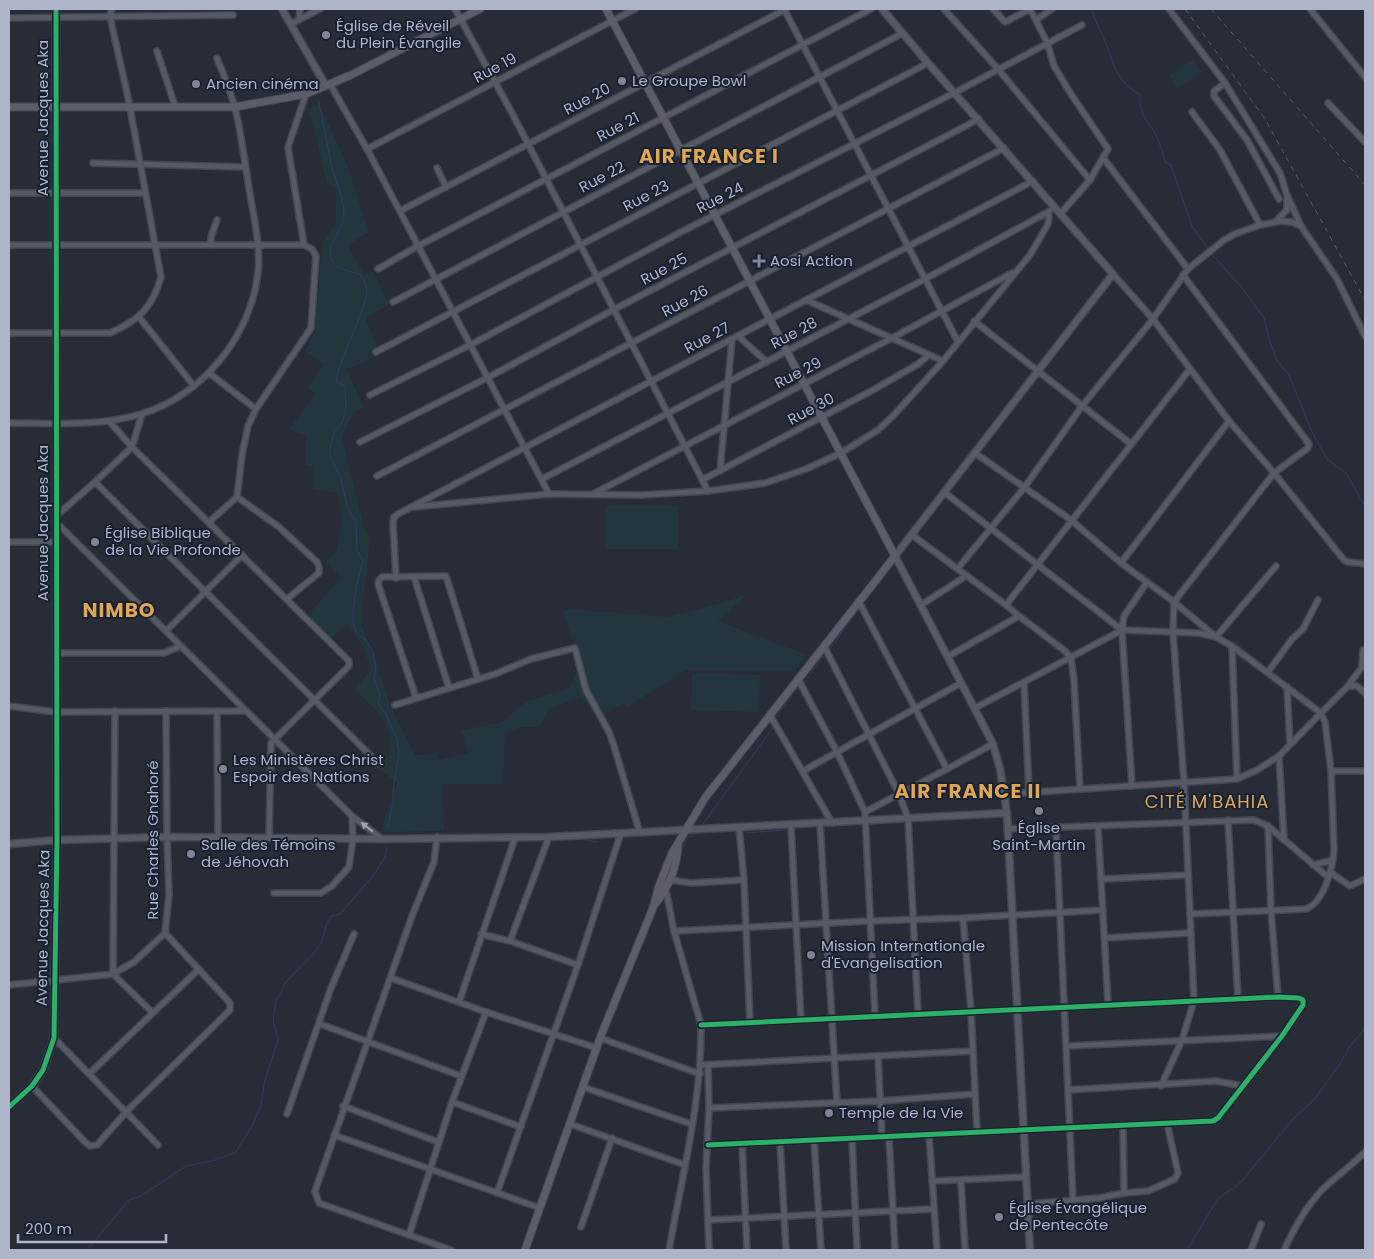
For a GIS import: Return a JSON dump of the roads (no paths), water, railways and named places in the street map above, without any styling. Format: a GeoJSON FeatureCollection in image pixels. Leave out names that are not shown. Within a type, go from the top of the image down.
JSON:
{"type":"FeatureCollection","features":[{"type":"Feature","properties":{"kind":"main road"},"geometry":{"type":"LineString","coordinates":[[9,107],[235,107],[306,94],[328,85],[480,9]]}},
{"type":"Feature","properties":{"kind":"main road"},"geometry":{"type":"LineString","coordinates":[[526,1250],[600,1038],[653,908],[662,877],[678,841],[686,831],[704,798],[895,556],[606,9]]}},
{"type":"Feature","properties":{"kind":"main road"},"geometry":{"type":"LineString","coordinates":[[653,908],[672,880],[676,867],[678,841]]}},
{"type":"Feature","properties":{"kind":"street","name":"Avenue Jacques Aka"},"geometry":{"type":"LineString","coordinates":[[9,1107],[32,1086],[43,1070],[54,1038],[57,840],[56,9]]}},
{"type":"Feature","properties":{"kind":"street"},"geometry":{"type":"LineString","coordinates":[[9,333],[110,333],[126,326],[139,317],[153,299],[161,277],[130,106],[110,16],[112,9]]}},
{"type":"Feature","properties":{"kind":"street"},"geometry":{"type":"LineString","coordinates":[[282,9],[367,149],[549,494]]}},
{"type":"Feature","properties":{"kind":"street"},"geometry":{"type":"LineString","coordinates":[[300,9],[300,20]]}},
{"type":"Feature","properties":{"kind":"street"},"geometry":{"type":"LineString","coordinates":[[291,24],[320,9]]}},
{"type":"Feature","properties":{"kind":"street"},"geometry":{"type":"LineString","coordinates":[[456,9],[496,82],[708,491]]}},
{"type":"Feature","properties":{"kind":"street","name":"Rue 19"},"geometry":{"type":"LineString","coordinates":[[367,149],[635,9]]}},
{"type":"Feature","properties":{"kind":"street"},"geometry":{"type":"LineString","coordinates":[[785,9],[958,342]]}},
{"type":"Feature","properties":{"kind":"street","name":"Rue 20"},"geometry":{"type":"LineString","coordinates":[[400,211],[785,9]]}},
{"type":"Feature","properties":{"kind":"street","name":"Rue 21"},"geometry":{"type":"LineString","coordinates":[[378,269],[545,179],[871,9]]}},
{"type":"Feature","properties":{"kind":"street"},"geometry":{"type":"LineString","coordinates":[[882,9],[1153,319],[1229,421],[1274,473],[1344,560],[1365,564]]}},
{"type":"Feature","properties":{"kind":"street"},"geometry":{"type":"LineString","coordinates":[[944,9],[998,69],[1090,180]]}},
{"type":"Feature","properties":{"kind":"street"},"geometry":{"type":"LineString","coordinates":[[992,9],[1006,22],[1030,9],[1047,42],[1054,66],[1071,94],[1108,146],[1104,158],[1090,180],[1058,210]]}},
{"type":"Feature","properties":{"kind":"street"},"geometry":{"type":"LineString","coordinates":[[1036,20],[1052,9]]}},
{"type":"Feature","properties":{"kind":"street"},"geometry":{"type":"LineString","coordinates":[[1169,9],[1224,83],[1280,173],[1287,196],[1301,226],[1337,279],[1365,336]]}},
{"type":"Feature","properties":{"kind":"street"},"geometry":{"type":"LineString","coordinates":[[1310,9],[1365,77]]}},
{"type":"Feature","properties":{"kind":"street"},"geometry":{"type":"LineString","coordinates":[[9,18],[233,15]]}},
{"type":"Feature","properties":{"kind":"street","name":"Rue 24"},"geometry":{"type":"LineString","coordinates":[[370,395],[470,345],[676,234],[954,93],[1082,25]]}},
{"type":"Feature","properties":{"kind":"street","name":"Rue 22"},"geometry":{"type":"LineString","coordinates":[[394,302],[680,149],[903,33]]}},
{"type":"Feature","properties":{"kind":"street"},"geometry":{"type":"LineString","coordinates":[[157,51],[175,106]]}},
{"type":"Feature","properties":{"kind":"street"},"geometry":{"type":"LineString","coordinates":[[9,422],[109,421],[142,414],[169,402],[194,386],[209,373],[227,351],[242,327],[252,301],[258,273],[259,245],[235,107],[217,58]]}},
{"type":"Feature","properties":{"kind":"street","name":"Rue 23"},"geometry":{"type":"LineString","coordinates":[[376,352],[928,63]]}},
{"type":"Feature","properties":{"kind":"street"},"geometry":{"type":"LineString","coordinates":[[1224,83],[1214,91],[1214,96],[1247,140],[1279,199]]}},
{"type":"Feature","properties":{"kind":"street"},"geometry":{"type":"LineString","coordinates":[[304,245],[288,147],[306,94]]}},
{"type":"Feature","properties":{"kind":"street"},"geometry":{"type":"LineString","coordinates":[[1328,104],[1365,142]]}},
{"type":"Feature","properties":{"kind":"street"},"geometry":{"type":"LineString","coordinates":[[1192,112],[1220,150],[1260,224]]}},
{"type":"Feature","properties":{"kind":"street","name":"Rue 25"},"geometry":{"type":"LineString","coordinates":[[360,442],[488,378],[613,310],[979,120]]}},
{"type":"Feature","properties":{"kind":"street","name":"Rue 26"},"geometry":{"type":"LineString","coordinates":[[377,476],[1004,148]]}},
{"type":"Feature","properties":{"kind":"street"},"geometry":{"type":"LineString","coordinates":[[1104,158],[1188,269]]}},
{"type":"Feature","properties":{"kind":"street"},"geometry":{"type":"LineString","coordinates":[[93,163],[245,167]]}},
{"type":"Feature","properties":{"kind":"street"},"geometry":{"type":"LineString","coordinates":[[436,168],[446,186]]}},
{"type":"Feature","properties":{"kind":"street","name":"Rue 27"},"geometry":{"type":"LineString","coordinates":[[396,578],[393,522],[394,518],[411,507],[1033,181]]}},
{"type":"Feature","properties":{"kind":"street"},"geometry":{"type":"LineString","coordinates":[[9,193],[145,193]]}},
{"type":"Feature","properties":{"kind":"street"},"geometry":{"type":"LineString","coordinates":[[1275,222],[1287,210],[1287,196]]}},
{"type":"Feature","properties":{"kind":"street","name":"Rue 28"},"geometry":{"type":"LineString","coordinates":[[542,480],[925,279],[1048,212],[1058,210]]}},
{"type":"Feature","properties":{"kind":"street"},"geometry":{"type":"LineString","coordinates":[[411,507],[549,494],[642,495],[708,491],[765,483],[806,469],[841,453],[861,442],[883,425],[943,361],[1030,255],[1048,224],[1048,212]]}},
{"type":"Feature","properties":{"kind":"street"},"geometry":{"type":"LineString","coordinates":[[211,245],[211,237],[217,220]]}},
{"type":"Feature","properties":{"kind":"street"},"geometry":{"type":"LineString","coordinates":[[958,568],[1024,488],[1082,406],[1153,319],[1188,269],[1213,248],[1235,234],[1260,224],[1292,222],[1301,226]]}},
{"type":"Feature","properties":{"kind":"street"},"geometry":{"type":"LineString","coordinates":[[9,245],[304,245],[312,249],[316,256],[311,328],[256,409],[248,426],[242,455],[238,497],[209,522]]}},
{"type":"Feature","properties":{"kind":"street","name":"Rue 29"},"geometry":{"type":"LineString","coordinates":[[590,495],[942,312],[1016,271]]}},
{"type":"Feature","properties":{"kind":"street"},"geometry":{"type":"LineString","coordinates":[[1030,1250],[1008,829],[1000,769],[993,744],[895,556],[1113,274]]}},
{"type":"Feature","properties":{"kind":"street"},"geometry":{"type":"LineString","coordinates":[[1161,1086],[1182,1040],[1194,1001],[1184,782],[1173,631],[1174,602],[1274,473],[1308,448],[1308,441],[1183,275]]}},
{"type":"Feature","properties":{"kind":"street"},"geometry":{"type":"LineString","coordinates":[[806,300],[943,361]]}},
{"type":"Feature","properties":{"kind":"street"},"geometry":{"type":"LineString","coordinates":[[139,317],[194,386]]}},
{"type":"Feature","properties":{"kind":"street"},"geometry":{"type":"LineString","coordinates":[[974,322],[1131,444]]}},
{"type":"Feature","properties":{"kind":"street"},"geometry":{"type":"LineString","coordinates":[[738,336],[767,362]]}},
{"type":"Feature","properties":{"kind":"street"},"geometry":{"type":"LineString","coordinates":[[720,471],[732,339]]}},
{"type":"Feature","properties":{"kind":"street","name":"Rue 30"},"geometry":{"type":"LineString","coordinates":[[702,480],[822,418],[912,368],[929,355]]}},
{"type":"Feature","properties":{"kind":"street"},"geometry":{"type":"LineString","coordinates":[[1006,604],[1190,369]]}},
{"type":"Feature","properties":{"kind":"street"},"geometry":{"type":"LineString","coordinates":[[209,373],[256,409]]}},
{"type":"Feature","properties":{"kind":"street"},"geometry":{"type":"LineString","coordinates":[[142,414],[132,447],[56,519],[352,816],[382,839]]}},
{"type":"Feature","properties":{"kind":"street"},"geometry":{"type":"LineString","coordinates":[[109,421],[132,447],[349,661],[348,666],[271,743],[269,838]]}},
{"type":"Feature","properties":{"kind":"street"},"geometry":{"type":"LineString","coordinates":[[1121,563],[1229,421]]}},
{"type":"Feature","properties":{"kind":"street"},"geometry":{"type":"LineString","coordinates":[[975,453],[1071,520],[1121,563],[1174,602],[1216,638]]}},
{"type":"Feature","properties":{"kind":"street"},"geometry":{"type":"LineString","coordinates":[[95,482],[378,762]]}},
{"type":"Feature","properties":{"kind":"street"},"geometry":{"type":"LineString","coordinates":[[944,492],[1122,630]]}},
{"type":"Feature","properties":{"kind":"street"},"geometry":{"type":"LineString","coordinates":[[238,497],[279,526],[317,562],[319,573],[287,599]]}},
{"type":"Feature","properties":{"kind":"street"},"geometry":{"type":"LineString","coordinates":[[912,536],[1006,604],[1065,651],[1071,658],[1080,789]]}},
{"type":"Feature","properties":{"kind":"street"},"geometry":{"type":"LineString","coordinates":[[9,542],[56,542]]}},
{"type":"Feature","properties":{"kind":"street"},"geometry":{"type":"LineString","coordinates":[[166,631],[242,555]]}},
{"type":"Feature","properties":{"kind":"street"},"geometry":{"type":"LineString","coordinates":[[1216,638],[1276,566]]}},
{"type":"Feature","properties":{"kind":"street"},"geometry":{"type":"LineString","coordinates":[[416,698],[378,584],[382,577],[446,576],[478,679]]}},
{"type":"Feature","properties":{"kind":"street"},"geometry":{"type":"LineString","coordinates":[[921,605],[966,576]]}},
{"type":"Feature","properties":{"kind":"street"},"geometry":{"type":"LineString","coordinates":[[414,577],[449,688]]}},
{"type":"Feature","properties":{"kind":"street"},"geometry":{"type":"LineString","coordinates":[[1132,786],[1122,630],[1124,616],[1146,582]]}},
{"type":"Feature","properties":{"kind":"street"},"geometry":{"type":"LineString","coordinates":[[1268,672],[1292,639],[1303,629],[1318,600]]}},
{"type":"Feature","properties":{"kind":"street"},"geometry":{"type":"LineString","coordinates":[[859,602],[947,769]]}},
{"type":"Feature","properties":{"kind":"street"},"geometry":{"type":"LineString","coordinates":[[947,657],[1019,616]]}},
{"type":"Feature","properties":{"kind":"street"},"geometry":{"type":"LineString","coordinates":[[975,708],[1122,630],[1199,633],[1216,638],[1232,646],[1321,713],[1325,722],[1331,771],[1333,860],[1329,875],[1318,900],[1313,907],[1306,910],[1190,914]]}},
{"type":"Feature","properties":{"kind":"street"},"geometry":{"type":"LineString","coordinates":[[56,653],[164,653],[181,646]]}},
{"type":"Feature","properties":{"kind":"street"},"geometry":{"type":"LineString","coordinates":[[824,646],[900,794],[908,818],[918,1013]]}},
{"type":"Feature","properties":{"kind":"street"},"geometry":{"type":"LineString","coordinates":[[1232,646],[1237,779]]}},
{"type":"Feature","properties":{"kind":"street"},"geometry":{"type":"LineString","coordinates":[[395,705],[495,674],[531,659],[575,648],[586,690],[614,746],[640,833]]}},
{"type":"Feature","properties":{"kind":"street"},"geometry":{"type":"LineString","coordinates":[[1004,794],[1237,779],[1257,770],[1279,756],[1348,686],[1363,666],[1363,650]]}},
{"type":"Feature","properties":{"kind":"street"},"geometry":{"type":"LineString","coordinates":[[798,679],[837,752],[864,812],[866,821],[874,1016]]}},
{"type":"Feature","properties":{"kind":"street"},"geometry":{"type":"LineString","coordinates":[[1024,682],[1029,792]]}},
{"type":"Feature","properties":{"kind":"street"},"geometry":{"type":"LineString","coordinates":[[804,771],[961,683]]}},
{"type":"Feature","properties":{"kind":"street"},"geometry":{"type":"LineString","coordinates":[[1348,686],[1357,686],[1365,693]]}},
{"type":"Feature","properties":{"kind":"street"},"geometry":{"type":"LineString","coordinates":[[1287,687],[1290,744]]}},
{"type":"Feature","properties":{"kind":"street"},"geometry":{"type":"LineString","coordinates":[[9,706],[56,712],[246,711]]}},
{"type":"Feature","properties":{"kind":"street","name":"Rue Charles Gnahoré"},"geometry":{"type":"LineString","coordinates":[[113,974],[134,962],[165,933],[169,896],[166,837],[166,711]]}},
{"type":"Feature","properties":{"kind":"street"},"geometry":{"type":"LineString","coordinates":[[217,711],[218,838]]}},
{"type":"Feature","properties":{"kind":"street"},"geometry":{"type":"LineString","coordinates":[[115,712],[113,974],[153,1013]]}},
{"type":"Feature","properties":{"kind":"street"},"geometry":{"type":"LineString","coordinates":[[770,715],[804,771],[832,823]]}},
{"type":"Feature","properties":{"kind":"street"},"geometry":{"type":"LineString","coordinates":[[864,812],[993,744]]}},
{"type":"Feature","properties":{"kind":"street"},"geometry":{"type":"LineString","coordinates":[[1279,756],[1284,840]]}},
{"type":"Feature","properties":{"kind":"street"},"geometry":{"type":"LineString","coordinates":[[1331,771],[1365,770]]}},
{"type":"Feature","properties":{"kind":"street"},"geometry":{"type":"LineString","coordinates":[[9,844],[57,840],[166,837],[353,839],[549,837],[1007,813]]}},
{"type":"Feature","properties":{"kind":"street"},"geometry":{"type":"LineString","coordinates":[[274,893],[321,893],[327,890],[349,867],[353,839],[352,816]]}},
{"type":"Feature","properties":{"kind":"street"},"geometry":{"type":"LineString","coordinates":[[1228,820],[1238,999]]}},
{"type":"Feature","properties":{"kind":"street"},"geometry":{"type":"LineString","coordinates":[[1008,829],[1254,820],[1268,826],[1314,865],[1329,875],[1350,886],[1365,880]]}},
{"type":"Feature","properties":{"kind":"street"},"geometry":{"type":"LineString","coordinates":[[820,823],[837,1103]]}},
{"type":"Feature","properties":{"kind":"street"},"geometry":{"type":"LineString","coordinates":[[791,825],[801,1020]]}},
{"type":"Feature","properties":{"kind":"street"},"geometry":{"type":"LineString","coordinates":[[1098,826],[1108,1004]]}},
{"type":"Feature","properties":{"kind":"street"},"geometry":{"type":"LineString","coordinates":[[1268,826],[1271,910],[1278,997]]}},
{"type":"Feature","properties":{"kind":"street"},"geometry":{"type":"LineString","coordinates":[[739,827],[744,880],[750,1022]]}},
{"type":"Feature","properties":{"kind":"street"},"geometry":{"type":"LineString","coordinates":[[1056,827],[1073,1200]]}},
{"type":"Feature","properties":{"kind":"street"},"geometry":{"type":"LineString","coordinates":[[497,1193],[578,965],[620,833]]}},
{"type":"Feature","properties":{"kind":"street"},"geometry":{"type":"LineString","coordinates":[[437,837],[434,862],[412,916],[314,1191],[319,1203],[451,1250]]}},
{"type":"Feature","properties":{"kind":"street"},"geometry":{"type":"LineString","coordinates":[[510,941],[549,837]]}},
{"type":"Feature","properties":{"kind":"street"},"geometry":{"type":"LineString","coordinates":[[459,1002],[515,838]]}},
{"type":"Feature","properties":{"kind":"street"},"geometry":{"type":"LineString","coordinates":[[1314,865],[1333,860]]}},
{"type":"Feature","properties":{"kind":"street"},"geometry":{"type":"LineString","coordinates":[[1102,879],[1188,875]]}},
{"type":"Feature","properties":{"kind":"street"},"geometry":{"type":"LineString","coordinates":[[662,877],[674,931],[701,1025],[700,1074],[669,1250]]}},
{"type":"Feature","properties":{"kind":"street"},"geometry":{"type":"LineString","coordinates":[[672,880],[691,883],[744,880]]}},
{"type":"Feature","properties":{"kind":"street"},"geometry":{"type":"LineString","coordinates":[[674,931],[1103,910]]}},
{"type":"Feature","properties":{"kind":"street"},"geometry":{"type":"LineString","coordinates":[[963,918],[977,1132]]}},
{"type":"Feature","properties":{"kind":"street"},"geometry":{"type":"LineString","coordinates":[[32,1086],[90,1146],[97,1146],[126,1112],[230,1010],[230,1003],[165,933]]}},
{"type":"Feature","properties":{"kind":"street"},"geometry":{"type":"LineString","coordinates":[[1105,938],[1191,933]]}},
{"type":"Feature","properties":{"kind":"street"},"geometry":{"type":"LineString","coordinates":[[287,1114],[331,988],[354,934]]}},
{"type":"Feature","properties":{"kind":"street"},"geometry":{"type":"LineString","coordinates":[[481,934],[510,941],[578,965]]}},
{"type":"Feature","properties":{"kind":"street"},"geometry":{"type":"LineString","coordinates":[[89,1074],[199,969]]}},
{"type":"Feature","properties":{"kind":"street"},"geometry":{"type":"LineString","coordinates":[[9,984],[113,974]]}},
{"type":"Feature","properties":{"kind":"street"},"geometry":{"type":"LineString","coordinates":[[391,978],[486,1012],[597,1048]]}},
{"type":"Feature","properties":{"kind":"street"},"geometry":{"type":"LineString","coordinates":[[701,1025],[1278,997],[1299,998],[1303,1000],[1304,1005],[1216,1120],[708,1145]]}},
{"type":"Feature","properties":{"kind":"street"},"geometry":{"type":"LineString","coordinates":[[409,1235],[438,1142],[486,1012]]}},
{"type":"Feature","properties":{"kind":"street"},"geometry":{"type":"LineString","coordinates":[[320,1024],[366,1043],[461,1076]]}},
{"type":"Feature","properties":{"kind":"street"},"geometry":{"type":"LineString","coordinates":[[1066,1046],[1282,1036]]}},
{"type":"Feature","properties":{"kind":"street"},"geometry":{"type":"LineString","coordinates":[[54,1038],[158,1145]]}},
{"type":"Feature","properties":{"kind":"street"},"geometry":{"type":"LineString","coordinates":[[600,1038],[700,1074]]}},
{"type":"Feature","properties":{"kind":"street"},"geometry":{"type":"LineString","coordinates":[[700,1065],[972,1051]]}},
{"type":"Feature","properties":{"kind":"street"},"geometry":{"type":"LineString","coordinates":[[878,1056],[882,1136]]}},
{"type":"Feature","properties":{"kind":"street"},"geometry":{"type":"LineString","coordinates":[[708,1065],[709,1108],[706,1169],[710,1250]]}},
{"type":"Feature","properties":{"kind":"street"},"geometry":{"type":"LineString","coordinates":[[1068,1090],[1161,1086],[1216,1081],[1242,1086]]}},
{"type":"Feature","properties":{"kind":"street"},"geometry":{"type":"LineString","coordinates":[[583,1087],[691,1124]]}},
{"type":"Feature","properties":{"kind":"street"},"geometry":{"type":"LineString","coordinates":[[709,1108],[880,1101],[975,1094]]}},
{"type":"Feature","properties":{"kind":"street"},"geometry":{"type":"LineString","coordinates":[[452,1102],[522,1127]]}},
{"type":"Feature","properties":{"kind":"street"},"geometry":{"type":"LineString","coordinates":[[344,1106],[438,1142]]}},
{"type":"Feature","properties":{"kind":"street"},"geometry":{"type":"LineString","coordinates":[[1028,1204],[1142,1192],[1154,1189],[1175,1178],[1177,1176],[1167,1123]]}},
{"type":"Feature","properties":{"kind":"street"},"geometry":{"type":"LineString","coordinates":[[570,1124],[685,1165]]}},
{"type":"Feature","properties":{"kind":"street"},"geometry":{"type":"LineString","coordinates":[[1123,1125],[1124,1193]]}},
{"type":"Feature","properties":{"kind":"street"},"geometry":{"type":"LineString","coordinates":[[929,1134],[936,1250]]}},
{"type":"Feature","properties":{"kind":"street"},"geometry":{"type":"LineString","coordinates":[[334,1135],[540,1208]]}},
{"type":"Feature","properties":{"kind":"street"},"geometry":{"type":"LineString","coordinates":[[889,1136],[895,1250]]}},
{"type":"Feature","properties":{"kind":"street"},"geometry":{"type":"LineString","coordinates":[[581,1227],[612,1138]]}},
{"type":"Feature","properties":{"kind":"street"},"geometry":{"type":"LineString","coordinates":[[852,1138],[857,1250]]}},
{"type":"Feature","properties":{"kind":"street"},"geometry":{"type":"LineString","coordinates":[[814,1140],[820,1250]]}},
{"type":"Feature","properties":{"kind":"street"},"geometry":{"type":"LineString","coordinates":[[780,1141],[786,1250]]}},
{"type":"Feature","properties":{"kind":"street"},"geometry":{"type":"LineString","coordinates":[[742,1143],[747,1250]]}},
{"type":"Feature","properties":{"kind":"street"},"geometry":{"type":"LineString","coordinates":[[1284,1250],[1291,1234],[1307,1208],[1322,1190],[1365,1152]]}},
{"type":"Feature","properties":{"kind":"street"},"geometry":{"type":"LineString","coordinates":[[932,1182],[1026,1177]]}},
{"type":"Feature","properties":{"kind":"street"},"geometry":{"type":"LineString","coordinates":[[961,1181],[965,1250]]}},
{"type":"Feature","properties":{"kind":"street"},"geometry":{"type":"LineString","coordinates":[[708,1220],[934,1208]]}},
{"type":"Feature","properties":{"kind":"street"},"geometry":{"type":"LineString","coordinates":[[1251,1250],[1262,1224]]}},
{"type":"Feature","properties":{"kind":"waterway"},"geometry":{"type":"LineString","coordinates":[[1091,9],[1117,71],[1125,84],[1140,95],[1143,115],[1158,139],[1166,163],[1171,165],[1192,226],[1208,249]]}},
{"type":"Feature","properties":{"kind":"waterway"},"geometry":{"type":"LineString","coordinates":[[318,101],[332,167],[344,209],[343,221],[331,247],[331,258],[339,267],[360,275],[366,285],[367,293],[360,317],[338,371],[336,381],[345,386],[346,404],[343,421],[334,433],[329,453],[341,479],[348,510],[356,521],[357,550],[363,561],[352,617],[354,628],[358,635],[366,640],[373,652],[376,666],[374,679],[380,694],[378,705],[385,712],[397,739],[399,752],[388,827]]}},
{"type":"Feature","properties":{"kind":"waterway"},"geometry":{"type":"LineString","coordinates":[[1210,252],[1242,288],[1264,318],[1270,342],[1278,362],[1289,375],[1312,432],[1327,459],[1346,473],[1365,506]]}},
{"type":"Feature","properties":{"kind":"waterway"},"geometry":{"type":"LineString","coordinates":[[829,650],[858,610]]}},
{"type":"Feature","properties":{"kind":"waterway"},"geometry":{"type":"LineString","coordinates":[[804,683],[823,656]]}},
{"type":"Feature","properties":{"kind":"waterway"},"geometry":{"type":"LineString","coordinates":[[775,718],[792,696]]}},
{"type":"Feature","properties":{"kind":"waterway"},"geometry":{"type":"LineString","coordinates":[[703,824],[774,726]]}},
{"type":"Feature","properties":{"kind":"waterway"},"geometry":{"type":"LineString","coordinates":[[745,833],[788,830]]}},
{"type":"Feature","properties":{"kind":"waterway"},"geometry":{"type":"LineString","coordinates":[[685,840],[693,835]]}},
{"type":"Feature","properties":{"kind":"waterway"},"geometry":{"type":"LineString","coordinates":[[585,840],[598,842]]}},
{"type":"Feature","properties":{"kind":"waterway"},"geometry":{"type":"LineString","coordinates":[[680,857],[685,840]]}},
{"type":"Feature","properties":{"kind":"waterway"},"geometry":{"type":"LineString","coordinates":[[87,1250],[129,1200],[141,1196],[186,1166],[212,1161],[235,1153],[252,1126],[261,1105],[265,1080],[278,1040],[273,1020],[276,1001],[286,982],[315,952],[321,943],[327,923],[332,916],[340,914],[373,876],[385,857],[387,847]]}},
{"type":"Feature","properties":{"kind":"waterway"},"geometry":{"type":"LineString","coordinates":[[1187,1250],[1217,1200],[1243,1181],[1293,1119],[1314,1100],[1340,1064],[1350,1046],[1365,1029]]}},
{"type":"Feature","properties":{"kind":"railway"},"geometry":{"type":"LineString","coordinates":[[1185,9],[1265,119],[1365,300]]}},
{"type":"Feature","properties":{"kind":"railway"},"geometry":{"type":"LineString","coordinates":[[1211,9],[1365,185]]}},
{"type":"Feature","properties":{"kind":"place","name":"Église de Réveil du Plein Évangile"},"geometry":{"type":"Point","coordinates":[326,35]}},
{"type":"Feature","properties":{"kind":"place","name":"Le Groupe Bowl"},"geometry":{"type":"Point","coordinates":[622,81]}},
{"type":"Feature","properties":{"kind":"place","name":"Ancien cinéma"},"geometry":{"type":"Point","coordinates":[196,84]}},
{"type":"Feature","properties":{"kind":"place","name":"Aosi Action"},"geometry":{"type":"Point","coordinates":[759,261]}},
{"type":"Feature","properties":{"kind":"place","name":"Église Biblique de la Vie Profonde"},"geometry":{"type":"Point","coordinates":[95,542]}},
{"type":"Feature","properties":{"kind":"place","name":"Les Ministères Christ Espoir des Nations"},"geometry":{"type":"Point","coordinates":[223,769]}},
{"type":"Feature","properties":{"kind":"place","name":"Église Saint-Martin"},"geometry":{"type":"Point","coordinates":[1039,811]}},
{"type":"Feature","properties":{"kind":"place","name":"Salle des Témoins de Jéhovah"},"geometry":{"type":"Point","coordinates":[191,854]}},
{"type":"Feature","properties":{"kind":"place","name":"Mission Internationale d'Evangelisation"},"geometry":{"type":"Point","coordinates":[811,955]}},
{"type":"Feature","properties":{"kind":"place","name":"Temple de la Vie"},"geometry":{"type":"Point","coordinates":[829,1113]}},
{"type":"Feature","properties":{"kind":"place","name":"Église Évangélique de Pentecôte"},"geometry":{"type":"Point","coordinates":[999,1217]}},
{"type":"Feature","properties":{"kind":"district","name":"AIR FRANCE I"},"geometry":{"type":"Point","coordinates":[709,156]}},
{"type":"Feature","properties":{"kind":"district","name":"NIMBO"},"geometry":{"type":"Point","coordinates":[119,610]}},
{"type":"Feature","properties":{"kind":"district","name":"AIR FRANCE II"},"geometry":{"type":"Point","coordinates":[968,791]}},
{"type":"Feature","properties":{"kind":"district","name":"CITÉ M'BAHIA"},"geometry":{"type":"Point","coordinates":[1207,802]}}]}
